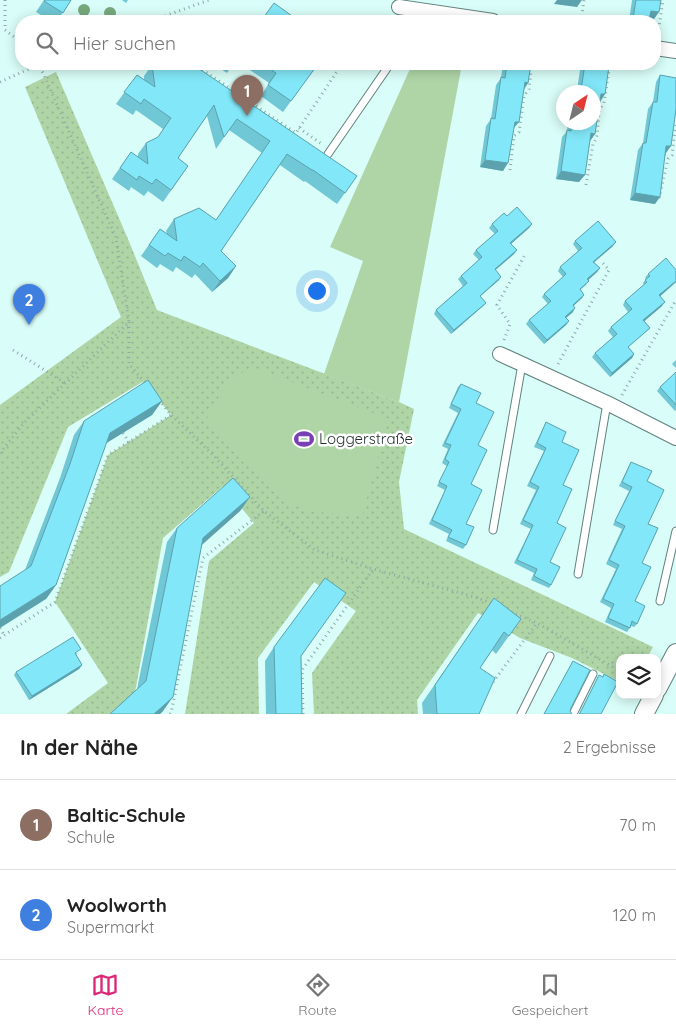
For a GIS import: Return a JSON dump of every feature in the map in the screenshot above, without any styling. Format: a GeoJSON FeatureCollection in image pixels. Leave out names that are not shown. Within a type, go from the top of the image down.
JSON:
{"type":"FeatureCollection","features":[{"type":"Feature","properties":{"kind":"street"},"geometry":{"type":"LineString","coordinates":[[399,7],[435,15]]}},
{"type":"Feature","properties":{"kind":"street"},"geometry":{"type":"LineString","coordinates":[[661,49],[676,51]]}},
{"type":"Feature","properties":{"kind":"street"},"geometry":{"type":"LineString","coordinates":[[500,354],[611,405],[676,438]]}},
{"type":"Feature","properties":{"kind":"street"},"geometry":{"type":"LineString","coordinates":[[661,681],[676,653]]}},
{"type":"Feature","properties":{"kind":"street"},"geometry":{"type":"LineString","coordinates":[[644,714],[652,699]]}},
{"type":"Feature","properties":{"kind":"lane"},"geometry":{"type":"LineString","coordinates":[[330,152],[386,70]]}},
{"type":"Feature","properties":{"kind":"lane"},"geometry":{"type":"LineString","coordinates":[[493,530],[522,364]]}},
{"type":"Feature","properties":{"kind":"lane"},"geometry":{"type":"LineString","coordinates":[[578,574],[611,405]]}},
{"type":"Feature","properties":{"kind":"lane"},"geometry":{"type":"LineString","coordinates":[[660,601],[676,531]]}},
{"type":"Feature","properties":{"kind":"lane"},"geometry":{"type":"LineString","coordinates":[[521,714],[550,656]]}},
{"type":"Feature","properties":{"kind":"lane"},"geometry":{"type":"LineString","coordinates":[[573,714],[593,674]]}},
{"type":"Feature","properties":{"kind":"path"},"geometry":{"type":"LineString","coordinates":[[5,0],[4,30],[15,38]]}},
{"type":"Feature","properties":{"kind":"path"},"geometry":{"type":"LineString","coordinates":[[168,15],[209,0]]}},
{"type":"Feature","properties":{"kind":"path"},"geometry":{"type":"LineString","coordinates":[[582,15],[584,0]]}},
{"type":"Feature","properties":{"kind":"path"},"geometry":{"type":"LineString","coordinates":[[660,15],[662,0]]}},
{"type":"Feature","properties":{"kind":"path"},"geometry":{"type":"LineString","coordinates":[[0,82],[27,70]]}},
{"type":"Feature","properties":{"kind":"path"},"geometry":{"type":"LineString","coordinates":[[43,70],[116,238],[129,322],[129,364],[149,388]]}},
{"type":"Feature","properties":{"kind":"path"},"geometry":{"type":"LineString","coordinates":[[203,70],[296,133],[338,70]]}},
{"type":"Feature","properties":{"kind":"path"},"geometry":{"type":"LineString","coordinates":[[510,170],[514,136],[519,132],[524,96],[529,88],[531,70]]}},
{"type":"Feature","properties":{"kind":"path"},"geometry":{"type":"LineString","coordinates":[[586,185],[593,144],[596,140],[600,108],[604,103],[609,70]]}},
{"type":"Feature","properties":{"kind":"path"},"geometry":{"type":"LineString","coordinates":[[659,198],[668,159],[672,155],[676,122]]}},
{"type":"Feature","properties":{"kind":"path"},"geometry":{"type":"LineString","coordinates":[[299,128],[330,152]]}},
{"type":"Feature","properties":{"kind":"path"},"geometry":{"type":"LineString","coordinates":[[500,354],[510,324],[497,305],[526,253]]}},
{"type":"Feature","properties":{"kind":"path"},"geometry":{"type":"LineString","coordinates":[[551,377],[609,270],[601,261]]}},
{"type":"Feature","properties":{"kind":"path"},"geometry":{"type":"LineString","coordinates":[[611,405],[676,300]]}},
{"type":"Feature","properties":{"kind":"path"},"geometry":{"type":"LineString","coordinates":[[0,452],[24,422],[129,322]]}},
{"type":"Feature","properties":{"kind":"path"},"geometry":{"type":"LineString","coordinates":[[13,350],[65,383]]}},
{"type":"Feature","properties":{"kind":"path"},"geometry":{"type":"LineString","coordinates":[[155,395],[171,415],[212,454],[264,511],[315,550],[493,604]]}},
{"type":"Feature","properties":{"kind":"path"},"geometry":{"type":"LineString","coordinates":[[0,638],[55,602],[108,455],[171,415]]}},
{"type":"Feature","properties":{"kind":"path"},"geometry":{"type":"LineString","coordinates":[[123,433],[129,442]]}},
{"type":"Feature","properties":{"kind":"path"},"geometry":{"type":"LineString","coordinates":[[98,469],[102,470]]}},
{"type":"Feature","properties":{"kind":"path"},"geometry":{"type":"LineString","coordinates":[[83,511],[87,513]]}},
{"type":"Feature","properties":{"kind":"path"},"geometry":{"type":"LineString","coordinates":[[170,714],[203,558],[264,511]]}},
{"type":"Feature","properties":{"kind":"path"},"geometry":{"type":"LineString","coordinates":[[303,714],[302,670],[373,569]]}},
{"type":"Feature","properties":{"kind":"path"},"geometry":{"type":"LineString","coordinates":[[38,604],[43,610]]}},
{"type":"Feature","properties":{"kind":"path"},"geometry":{"type":"LineString","coordinates":[[511,612],[537,622],[616,669]]}},
{"type":"Feature","properties":{"kind":"path"},"geometry":{"type":"LineString","coordinates":[[492,685],[495,678],[537,622]]}},
{"type":"Feature","properties":{"kind":"path"},"geometry":{"type":"LineString","coordinates":[[0,628],[4,635]]}},
{"type":"Feature","properties":{"kind":"green space"},"geometry":{"type":"Polygon","coordinates":[[[461,70],[399,402],[324,374],[363,261],[330,247],[409,71],[461,70]]]}},
{"type":"Feature","properties":{"kind":"green space"},"geometry":{"type":"Polygon","coordinates":[[[56,72],[157,310],[414,409],[399,482],[404,529],[653,647],[649,654],[616,654],[616,680],[572,658],[520,638],[478,613],[417,700],[418,714],[314,714],[312,673],[356,611],[314,582],[258,658],[259,714],[185,714],[209,561],[254,523],[223,486],[163,538],[134,698],[112,714],[66,714],[108,683],[55,602],[108,455],[171,415],[144,381],[68,427],[9,572],[0,577],[0,405],[121,317],[25,87],[56,72]]]}},
{"type":"Feature","properties":{"kind":"green space","name":"Loggerstraße"},"geometry":{"type":"Polygon","coordinates":[[[252,367],[389,419],[362,516],[307,511],[284,500],[239,458],[207,418],[228,381],[252,367]]]}},
{"type":"Feature","properties":{"kind":"building"},"geometry":{"type":"Polygon","coordinates":[[[45,0],[71,0],[63,13],[45,0]]]}},
{"type":"Feature","properties":{"kind":"building"},"geometry":{"type":"Polygon","coordinates":[[[636,0],[661,0],[659,12],[651,11],[650,15],[634,15],[636,0]]]}},
{"type":"Feature","properties":{"kind":"building"},"geometry":{"type":"Polygon","coordinates":[[[274,3],[291,15],[265,15],[274,3]]]}},
{"type":"Feature","properties":{"kind":"building"},"geometry":{"type":"Polygon","coordinates":[[[153,70],[201,70],[357,176],[345,193],[287,154],[221,251],[236,266],[220,281],[203,263],[200,267],[184,256],[181,261],[168,253],[165,256],[149,245],[160,229],[177,241],[174,219],[199,208],[216,220],[270,141],[237,119],[224,137],[214,105],[178,158],[188,166],[171,190],[156,179],[152,184],[139,176],[137,180],[120,168],[131,152],[148,164],[146,143],[158,137],[171,118],[144,99],[141,104],[124,92],[137,75],[155,87],[153,70]]]}},
{"type":"Feature","properties":{"kind":"building"},"geometry":{"type":"Polygon","coordinates":[[[272,70],[314,70],[291,101],[268,85],[276,73],[272,70]]]}},
{"type":"Feature","properties":{"kind":"building"},"geometry":{"type":"Polygon","coordinates":[[[506,70],[530,70],[528,83],[525,82],[519,122],[515,122],[508,163],[485,160],[491,118],[495,119],[501,77],[505,78],[506,70]]]}},
{"type":"Feature","properties":{"kind":"building"},"geometry":{"type":"Polygon","coordinates":[[[584,70],[608,70],[605,94],[601,94],[601,85],[582,85],[584,70]]]}},
{"type":"Feature","properties":{"kind":"building"},"geometry":{"type":"Polygon","coordinates":[[[660,75],[676,78],[676,109],[671,146],[666,146],[660,197],[635,193],[643,143],[646,143],[653,102],[657,102],[660,75]]]}},
{"type":"Feature","properties":{"kind":"building"},"geometry":{"type":"Polygon","coordinates":[[[567,130],[596,130],[595,134],[591,133],[585,175],[561,171],[567,130]]]}},
{"type":"Feature","properties":{"kind":"building"},"geometry":{"type":"Polygon","coordinates":[[[517,207],[532,224],[510,243],[517,250],[495,269],[501,277],[480,296],[486,303],[454,330],[436,310],[467,283],[461,276],[482,257],[476,250],[498,231],[492,224],[504,213],[507,216],[517,207]]]}},
{"type":"Feature","properties":{"kind":"building"},"geometry":{"type":"Polygon","coordinates":[[[598,221],[616,242],[593,262],[600,268],[587,279],[589,281],[580,289],[584,295],[573,305],[575,308],[565,317],[569,321],[547,340],[529,320],[551,301],[544,294],[566,274],[560,267],[582,248],[575,241],[598,221]]]}},
{"type":"Feature","properties":{"kind":"building"},"geometry":{"type":"Polygon","coordinates":[[[666,258],[676,270],[676,281],[659,295],[665,302],[643,320],[650,328],[628,347],[634,354],[612,373],[595,353],[617,334],[611,327],[632,309],[625,301],[647,282],[645,280],[650,276],[648,274],[666,258]]]}},
{"type":"Feature","properties":{"kind":"building"},"geometry":{"type":"Polygon","coordinates":[[[676,372],[676,405],[660,387],[676,372]]]}},
{"type":"Feature","properties":{"kind":"building"},"geometry":{"type":"Polygon","coordinates":[[[148,380],[162,401],[110,433],[56,585],[0,620],[0,586],[31,566],[70,464],[84,421],[148,380]]]}},
{"type":"Feature","properties":{"kind":"building"},"geometry":{"type":"Polygon","coordinates":[[[461,384],[481,393],[476,403],[494,412],[478,445],[487,450],[471,484],[482,490],[466,524],[474,527],[466,545],[448,537],[452,530],[432,520],[447,486],[439,482],[449,462],[445,459],[451,445],[445,443],[461,409],[451,404],[461,384]]]}},
{"type":"Feature","properties":{"kind":"building"},"geometry":{"type":"Polygon","coordinates":[[[546,422],[566,432],[562,442],[579,450],[563,485],[572,489],[557,523],[566,528],[550,562],[560,567],[551,585],[534,576],[537,569],[517,560],[533,525],[523,520],[539,487],[530,482],[546,448],[537,443],[546,422]]]}},
{"type":"Feature","properties":{"kind":"building"},"geometry":{"type":"Polygon","coordinates":[[[631,462],[652,471],[647,481],[664,490],[648,524],[658,528],[642,563],[651,567],[635,601],[645,606],[637,624],[632,621],[630,628],[608,618],[614,604],[603,599],[619,565],[609,560],[625,526],[615,521],[632,487],[622,482],[631,462]]]}},
{"type":"Feature","properties":{"kind":"building"},"geometry":{"type":"Polygon","coordinates":[[[233,478],[250,497],[203,538],[173,697],[154,714],[110,714],[146,681],[177,528],[233,478]]]}},
{"type":"Feature","properties":{"kind":"building"},"geometry":{"type":"Polygon","coordinates":[[[325,578],[346,593],[301,656],[302,714],[276,714],[274,647],[325,578]]]}},
{"type":"Feature","properties":{"kind":"building"},"geometry":{"type":"Polygon","coordinates":[[[494,598],[521,619],[509,636],[504,632],[480,668],[495,678],[479,714],[437,714],[435,685],[494,598]]]}},
{"type":"Feature","properties":{"kind":"building"},"geometry":{"type":"Polygon","coordinates":[[[73,637],[81,649],[75,653],[82,665],[32,696],[16,672],[73,637]]]}},
{"type":"Feature","properties":{"kind":"building"},"geometry":{"type":"Polygon","coordinates":[[[573,661],[590,670],[571,708],[572,714],[544,714],[573,661]]]}},
{"type":"Feature","properties":{"kind":"building"},"geometry":{"type":"Polygon","coordinates":[[[604,674],[616,681],[616,686],[601,714],[579,714],[599,675],[603,677],[604,674]]]}},
{"type":"Feature","properties":{"kind":"place","name":"Baltic-Schule"},"geometry":{"type":"Point","coordinates":[247,116]}},
{"type":"Feature","properties":{"kind":"place","name":"Woolworth"},"geometry":{"type":"Point","coordinates":[29,325]}},
{"type":"Feature","properties":{"kind":"place","name":"Loggerstraße"},"geometry":{"type":"Point","coordinates":[304,439]}}]}
